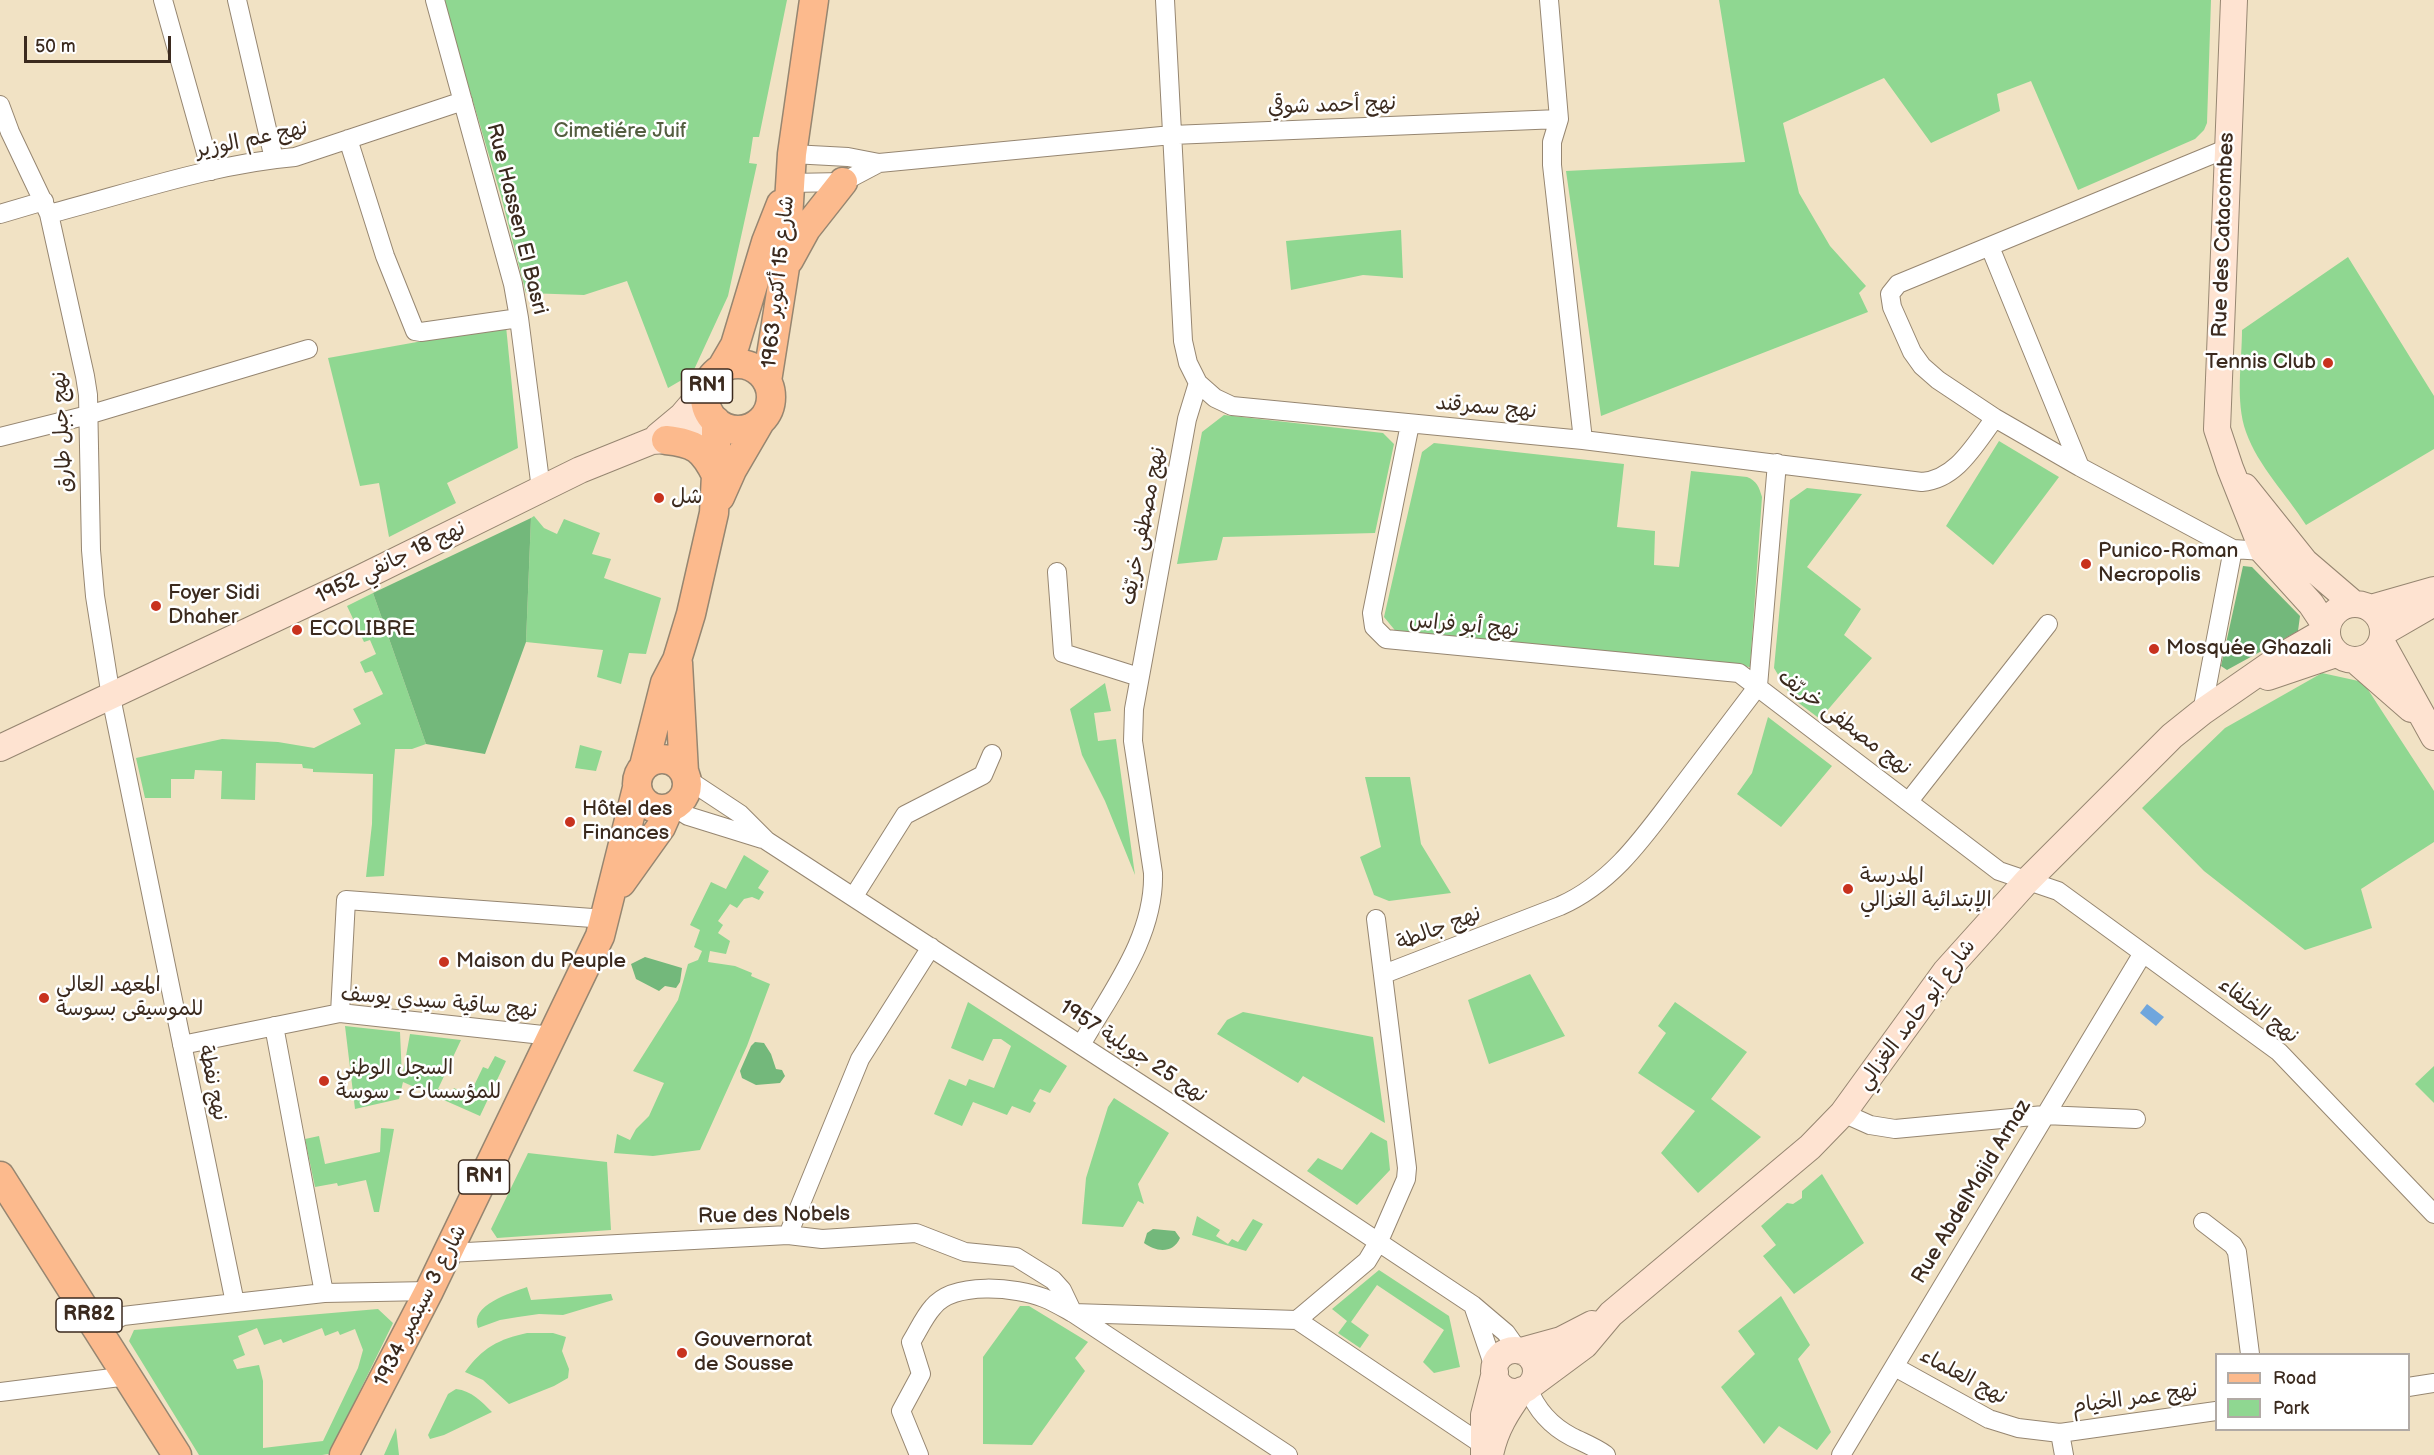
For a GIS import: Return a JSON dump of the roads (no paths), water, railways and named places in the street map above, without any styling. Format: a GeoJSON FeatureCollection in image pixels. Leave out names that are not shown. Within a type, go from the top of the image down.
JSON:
{"type":"FeatureCollection","features":[{"type":"Feature","properties":{"kind":"main road","name":"شارع 15 أكتوبر 1963"},"geometry":{"type":"LineString","coordinates":[[767,381],[785,267],[792,154],[814,0]]}},
{"type":"Feature","properties":{"kind":"main road","name":"Rue des Catacombes"},"geometry":{"type":"LineString","coordinates":[[2234,0],[2216,416],[2217,429],[2230,468],[2263,551]]}},
{"type":"Feature","properties":{"kind":"main road"},"geometry":{"type":"LineString","coordinates":[[785,267],[806,229],[843,182]]}},
{"type":"Feature","properties":{"kind":"main road","name":"شارع 15 أكتوبر 1963"},"geometry":{"type":"LineString","coordinates":[[714,378],[735,345],[766,242],[790,183]]}},
{"type":"Feature","properties":{"kind":"main road","name":"RN1"},"geometry":{"type":"LineString","coordinates":[[640,777],[665,683],[677,660],[691,614],[714,513],[716,421],[706,405],[714,378],[738,363],[755,368],[767,381],[771,398],[766,415],[732,470],[714,513]]}},
{"type":"Feature","properties":{"kind":"main road"},"geometry":{"type":"LineString","coordinates":[[659,441],[714,378]]}},
{"type":"Feature","properties":{"kind":"main road"},"geometry":{"type":"LineString","coordinates":[[659,441],[716,421]]}},
{"type":"Feature","properties":{"kind":"main road","name":"RN1"},"geometry":{"type":"LineString","coordinates":[[716,421],[733,429],[752,427],[760,422]]}},
{"type":"Feature","properties":{"kind":"main road"},"geometry":{"type":"LineString","coordinates":[[659,441],[687,442],[698,448],[709,461],[716,475]]}},
{"type":"Feature","properties":{"kind":"main road","name":"نهج 18 جانفي 1952"},"geometry":{"type":"LineString","coordinates":[[0,748],[359,579],[541,489],[659,441]]}},
{"type":"Feature","properties":{"kind":"main road"},"geometry":{"type":"LineString","coordinates":[[2230,468],[2305,562],[2362,606],[2378,615],[2383,637],[2429,729]]}},
{"type":"Feature","properties":{"kind":"main road"},"geometry":{"type":"LineString","coordinates":[[2263,551],[2311,604],[2336,643],[2429,729]]}},
{"type":"Feature","properties":{"kind":"main road"},"geometry":{"type":"LineString","coordinates":[[2336,643],[2336,611],[2345,606],[2362,606],[2434,590]]}},
{"type":"Feature","properties":{"kind":"main road"},"geometry":{"type":"LineString","coordinates":[[2336,643],[2371,656],[2383,637],[2434,603]]}},
{"type":"Feature","properties":{"kind":"main road","name":"شارع أبو حامد الغزالي"},"geometry":{"type":"LineString","coordinates":[[1486,1452],[1505,1414],[1527,1387],[1585,1345],[1611,1314],[1810,1147],[1843,1113],[1946,971],[2026,880],[2172,736],[2202,712],[2287,653],[2336,643]]}},
{"type":"Feature","properties":{"kind":"main road","name":"RN1"},"geometry":{"type":"LineString","coordinates":[[671,808],[685,795],[686,775],[677,660]]}},
{"type":"Feature","properties":{"kind":"main road"},"geometry":{"type":"LineString","coordinates":[[671,808],[655,809],[642,801],[640,777],[650,762],[665,759],[673,761],[686,775]]}},
{"type":"Feature","properties":{"kind":"main road","name":"شارع 3 سبتمبر 1934"},"geometry":{"type":"LineString","coordinates":[[346,1453],[448,1253],[600,936],[640,777]]}},
{"type":"Feature","properties":{"kind":"main road","name":"شارع 3 سبتمبر 1934"},"geometry":{"type":"LineString","coordinates":[[608,909],[632,866],[661,827],[671,808]]}},
{"type":"Feature","properties":{"kind":"main road","name":"RR82"},"geometry":{"type":"LineString","coordinates":[[0,1176],[177,1455]]}},
{"type":"Feature","properties":{"kind":"main road","name":"شارع أبو حامد الغزالي"},"geometry":{"type":"LineString","coordinates":[[1520,1350],[1561,1340],[1611,1314]]}},
{"type":"Feature","properties":{"kind":"main road"},"geometry":{"type":"LineString","coordinates":[[1486,1452],[1485,1404],[1495,1371],[1500,1357],[1511,1350],[1527,1353],[1535,1362],[1536,1374],[1527,1387],[1510,1391],[1499,1384],[1495,1371]]}},
{"type":"Feature","properties":{"kind":"street"},"geometry":{"type":"LineString","coordinates":[[162,0],[211,171]]}},
{"type":"Feature","properties":{"kind":"street"},"geometry":{"type":"LineString","coordinates":[[237,0],[274,159]]}},
{"type":"Feature","properties":{"kind":"street","name":"Rue Hassen El Basri"},"geometry":{"type":"LineString","coordinates":[[435,0],[493,206],[519,318],[541,489]]}},
{"type":"Feature","properties":{"kind":"street"},"geometry":{"type":"LineString","coordinates":[[1165,0],[1183,341],[1188,363],[1198,383]]}},
{"type":"Feature","properties":{"kind":"street"},"geometry":{"type":"LineString","coordinates":[[1549,0],[1559,118],[1552,142],[1552,165],[1583,440]]}},
{"type":"Feature","properties":{"kind":"street","name":"نهج عم الوزير"},"geometry":{"type":"LineString","coordinates":[[0,214],[46,208],[211,171],[295,157],[463,101]]}},
{"type":"Feature","properties":{"kind":"street","name":"نهج جبل طارق"},"geometry":{"type":"LineString","coordinates":[[0,105],[10,132],[46,208],[85,376],[91,550],[95,596],[111,697]]}},
{"type":"Feature","properties":{"kind":"street","name":"نهج أحمد شوقي"},"geometry":{"type":"LineString","coordinates":[[790,183],[843,182],[879,163],[1172,135],[1559,118]]}},
{"type":"Feature","properties":{"kind":"street"},"geometry":{"type":"LineString","coordinates":[[348,139],[385,256],[416,331],[519,318]]}},
{"type":"Feature","properties":{"kind":"street"},"geometry":{"type":"LineString","coordinates":[[2228,148],[1898,284],[1891,292],[1890,302],[1912,352],[1922,366],[1938,380],[1995,418],[2080,467],[2233,549],[2263,551],[2283,536]]}},
{"type":"Feature","properties":{"kind":"street"},"geometry":{"type":"LineString","coordinates":[[792,154],[848,157],[879,163]]}},
{"type":"Feature","properties":{"kind":"street"},"geometry":{"type":"LineString","coordinates":[[1990,247],[2080,467]]}},
{"type":"Feature","properties":{"kind":"street"},"geometry":{"type":"LineString","coordinates":[[0,437],[88,415],[308,349]]}},
{"type":"Feature","properties":{"kind":"street","name":"نهج سمرقند"},"geometry":{"type":"LineString","coordinates":[[1198,383],[1215,398],[1232,406],[1583,440],[1922,482],[1935,481],[1948,475],[1995,418]]}},
{"type":"Feature","properties":{"kind":"street","name":"نهج مصطفى خريّف"},"geometry":{"type":"LineString","coordinates":[[1081,1045],[1140,940],[1149,915],[1154,890],[1134,741],[1134,709],[1187,420],[1198,383]]}},
{"type":"Feature","properties":{"kind":"street","name":"نهج أبو فراس"},"geometry":{"type":"LineString","coordinates":[[1410,424],[1372,613],[1374,627],[1386,639],[1739,673],[1758,686]]}},
{"type":"Feature","properties":{"kind":"street","name":"نهج مصطفى خريّف"},"geometry":{"type":"LineString","coordinates":[[1777,464],[1758,686],[1999,871],[2026,880]]}},
{"type":"Feature","properties":{"kind":"street"},"geometry":{"type":"LineString","coordinates":[[2202,712],[2233,549]]}},
{"type":"Feature","properties":{"kind":"street"},"geometry":{"type":"LineString","coordinates":[[1057,572],[1063,653],[1139,677]]}},
{"type":"Feature","properties":{"kind":"street"},"geometry":{"type":"LineString","coordinates":[[1909,801],[2048,624]]}},
{"type":"Feature","properties":{"kind":"street","name":"نهج جالطة"},"geometry":{"type":"LineString","coordinates":[[1297,1320],[1367,1262],[1402,1191],[1407,1168],[1384,974],[1560,906],[1581,897],[1596,886],[1630,855],[1758,686]]}},
{"type":"Feature","properties":{"kind":"street","name":"نهج نفطة"},"geometry":{"type":"LineString","coordinates":[[111,697],[235,1303]]}},
{"type":"Feature","properties":{"kind":"street"},"geometry":{"type":"LineString","coordinates":[[854,896],[905,815],[983,775],[992,754]]}},
{"type":"Feature","properties":{"kind":"street","name":"نهج 25 جويلية 1957"},"geometry":{"type":"LineString","coordinates":[[686,775],[740,814],[767,841],[1081,1045],[1473,1305],[1506,1333],[1520,1350]]}},
{"type":"Feature","properties":{"kind":"street","name":"نهج 25 جويلية 1957"},"geometry":{"type":"LineString","coordinates":[[671,808],[688,816],[767,841]]}},
{"type":"Feature","properties":{"kind":"street","name":"نهج الخلفاء"},"geometry":{"type":"LineString","coordinates":[[2026,880],[2058,891],[2279,1052],[2434,1214]]}},
{"type":"Feature","properties":{"kind":"street"},"geometry":{"type":"LineString","coordinates":[[340,1013],[346,900],[608,909]]}},
{"type":"Feature","properties":{"kind":"street"},"geometry":{"type":"LineString","coordinates":[[1376,919],[1384,974]]}},
{"type":"Feature","properties":{"kind":"street"},"geometry":{"type":"LineString","coordinates":[[788,1235],[860,1059],[931,947]]}},
{"type":"Feature","properties":{"kind":"street","name":"Rue AbdelMajid Arnaz"},"geometry":{"type":"LineString","coordinates":[[1841,1455],[2143,953]]}},
{"type":"Feature","properties":{"kind":"street","name":"نهج ساقية سيدي يوسف"},"geometry":{"type":"LineString","coordinates":[[182,1045],[340,1013],[552,1036]]}},
{"type":"Feature","properties":{"kind":"street"},"geometry":{"type":"LineString","coordinates":[[274,1026],[324,1293]]}},
{"type":"Feature","properties":{"kind":"street"},"geometry":{"type":"LineString","coordinates":[[1843,1113],[1870,1125],[1895,1129],[2044,1115],[2136,1119]]}},
{"type":"Feature","properties":{"kind":"street"},"geometry":{"type":"LineString","coordinates":[[2203,1222],[2233,1245],[2237,1252],[2250,1353]]}},
{"type":"Feature","properties":{"kind":"street","name":"Rue des Nobels"},"geometry":{"type":"LineString","coordinates":[[448,1253],[788,1235],[822,1239],[916,1233],[965,1252],[1016,1257],[1053,1280],[1062,1290],[1073,1312]]}},
{"type":"Feature","properties":{"kind":"street"},"geometry":{"type":"LineString","coordinates":[[919,1455],[901,1411],[921,1374],[911,1342],[934,1306],[946,1296],[962,1292],[997,1290],[1023,1292],[1045,1298],[1073,1312],[1288,1455]]}},
{"type":"Feature","properties":{"kind":"street"},"geometry":{"type":"LineString","coordinates":[[98,1329],[123,1316],[235,1303],[324,1293],[429,1291]]}},
{"type":"Feature","properties":{"kind":"street"},"geometry":{"type":"LineString","coordinates":[[1473,1305],[1495,1371]]}},
{"type":"Feature","properties":{"kind":"street"},"geometry":{"type":"LineString","coordinates":[[1073,1312],[1297,1320],[1486,1452]]}},
{"type":"Feature","properties":{"kind":"street","name":"نهج العلماء"},"geometry":{"type":"LineString","coordinates":[[1895,1367],[1989,1419],[2018,1428],[2061,1432]]}},
{"type":"Feature","properties":{"kind":"street"},"geometry":{"type":"LineString","coordinates":[[0,1392],[128,1376]]}},
{"type":"Feature","properties":{"kind":"street"},"geometry":{"type":"LineString","coordinates":[[2410,1387],[2434,1383]]}},
{"type":"Feature","properties":{"kind":"street"},"geometry":{"type":"LineString","coordinates":[[1527,1387],[1542,1413],[1560,1430],[1588,1443],[1606,1455]]}},
{"type":"Feature","properties":{"kind":"street","name":"نهج عمر الخيام"},"geometry":{"type":"LineString","coordinates":[[2061,1432],[2215,1411]]}},
{"type":"Feature","properties":{"kind":"street"},"geometry":{"type":"LineString","coordinates":[[2061,1432],[2064,1455]]}},
{"type":"Feature","properties":{"kind":"water"},"geometry":{"type":"Polygon","coordinates":[[[2147,1004],[2164,1017],[2156,1026],[2140,1013],[2147,1004]]]}},
{"type":"Feature","properties":{"kind":"place","name":"Tennis Club"},"geometry":{"type":"Point","coordinates":[2328,363]}},
{"type":"Feature","properties":{"kind":"place","name":"شل"},"geometry":{"type":"Point","coordinates":[659,498]}},
{"type":"Feature","properties":{"kind":"place","name":"Punico-Roman Necropolis"},"geometry":{"type":"Point","coordinates":[2086,564]}},
{"type":"Feature","properties":{"kind":"place","name":"Foyer Sidi Dhaher"},"geometry":{"type":"Point","coordinates":[156,606]}},
{"type":"Feature","properties":{"kind":"place","name":"ECOLIBRE"},"geometry":{"type":"Point","coordinates":[297,630]}},
{"type":"Feature","properties":{"kind":"place","name":"Mosquée Ghazali"},"geometry":{"type":"Point","coordinates":[2154,649]}},
{"type":"Feature","properties":{"kind":"place","name":"Hôtel des Finances"},"geometry":{"type":"Point","coordinates":[570,822]}},
{"type":"Feature","properties":{"kind":"place","name":"المدرسة الإبتدائية الغزالي"},"geometry":{"type":"Point","coordinates":[1848,889]}},
{"type":"Feature","properties":{"kind":"place","name":"Maison du Peuple"},"geometry":{"type":"Point","coordinates":[444,962]}},
{"type":"Feature","properties":{"kind":"place","name":"المعهد العالي للموسيقى بسوسة"},"geometry":{"type":"Point","coordinates":[44,998]}},
{"type":"Feature","properties":{"kind":"place","name":"السجل الوطني للمؤسسات - سوسة"},"geometry":{"type":"Point","coordinates":[324,1081]}},
{"type":"Feature","properties":{"kind":"place","name":"Gouvernorat de Sousse"},"geometry":{"type":"Point","coordinates":[682,1353]}},
{"type":"Feature","properties":{"kind":"park label","name":"Cimetiére Juif"},"geometry":{"type":"Point","coordinates":[620,132]}}]}
